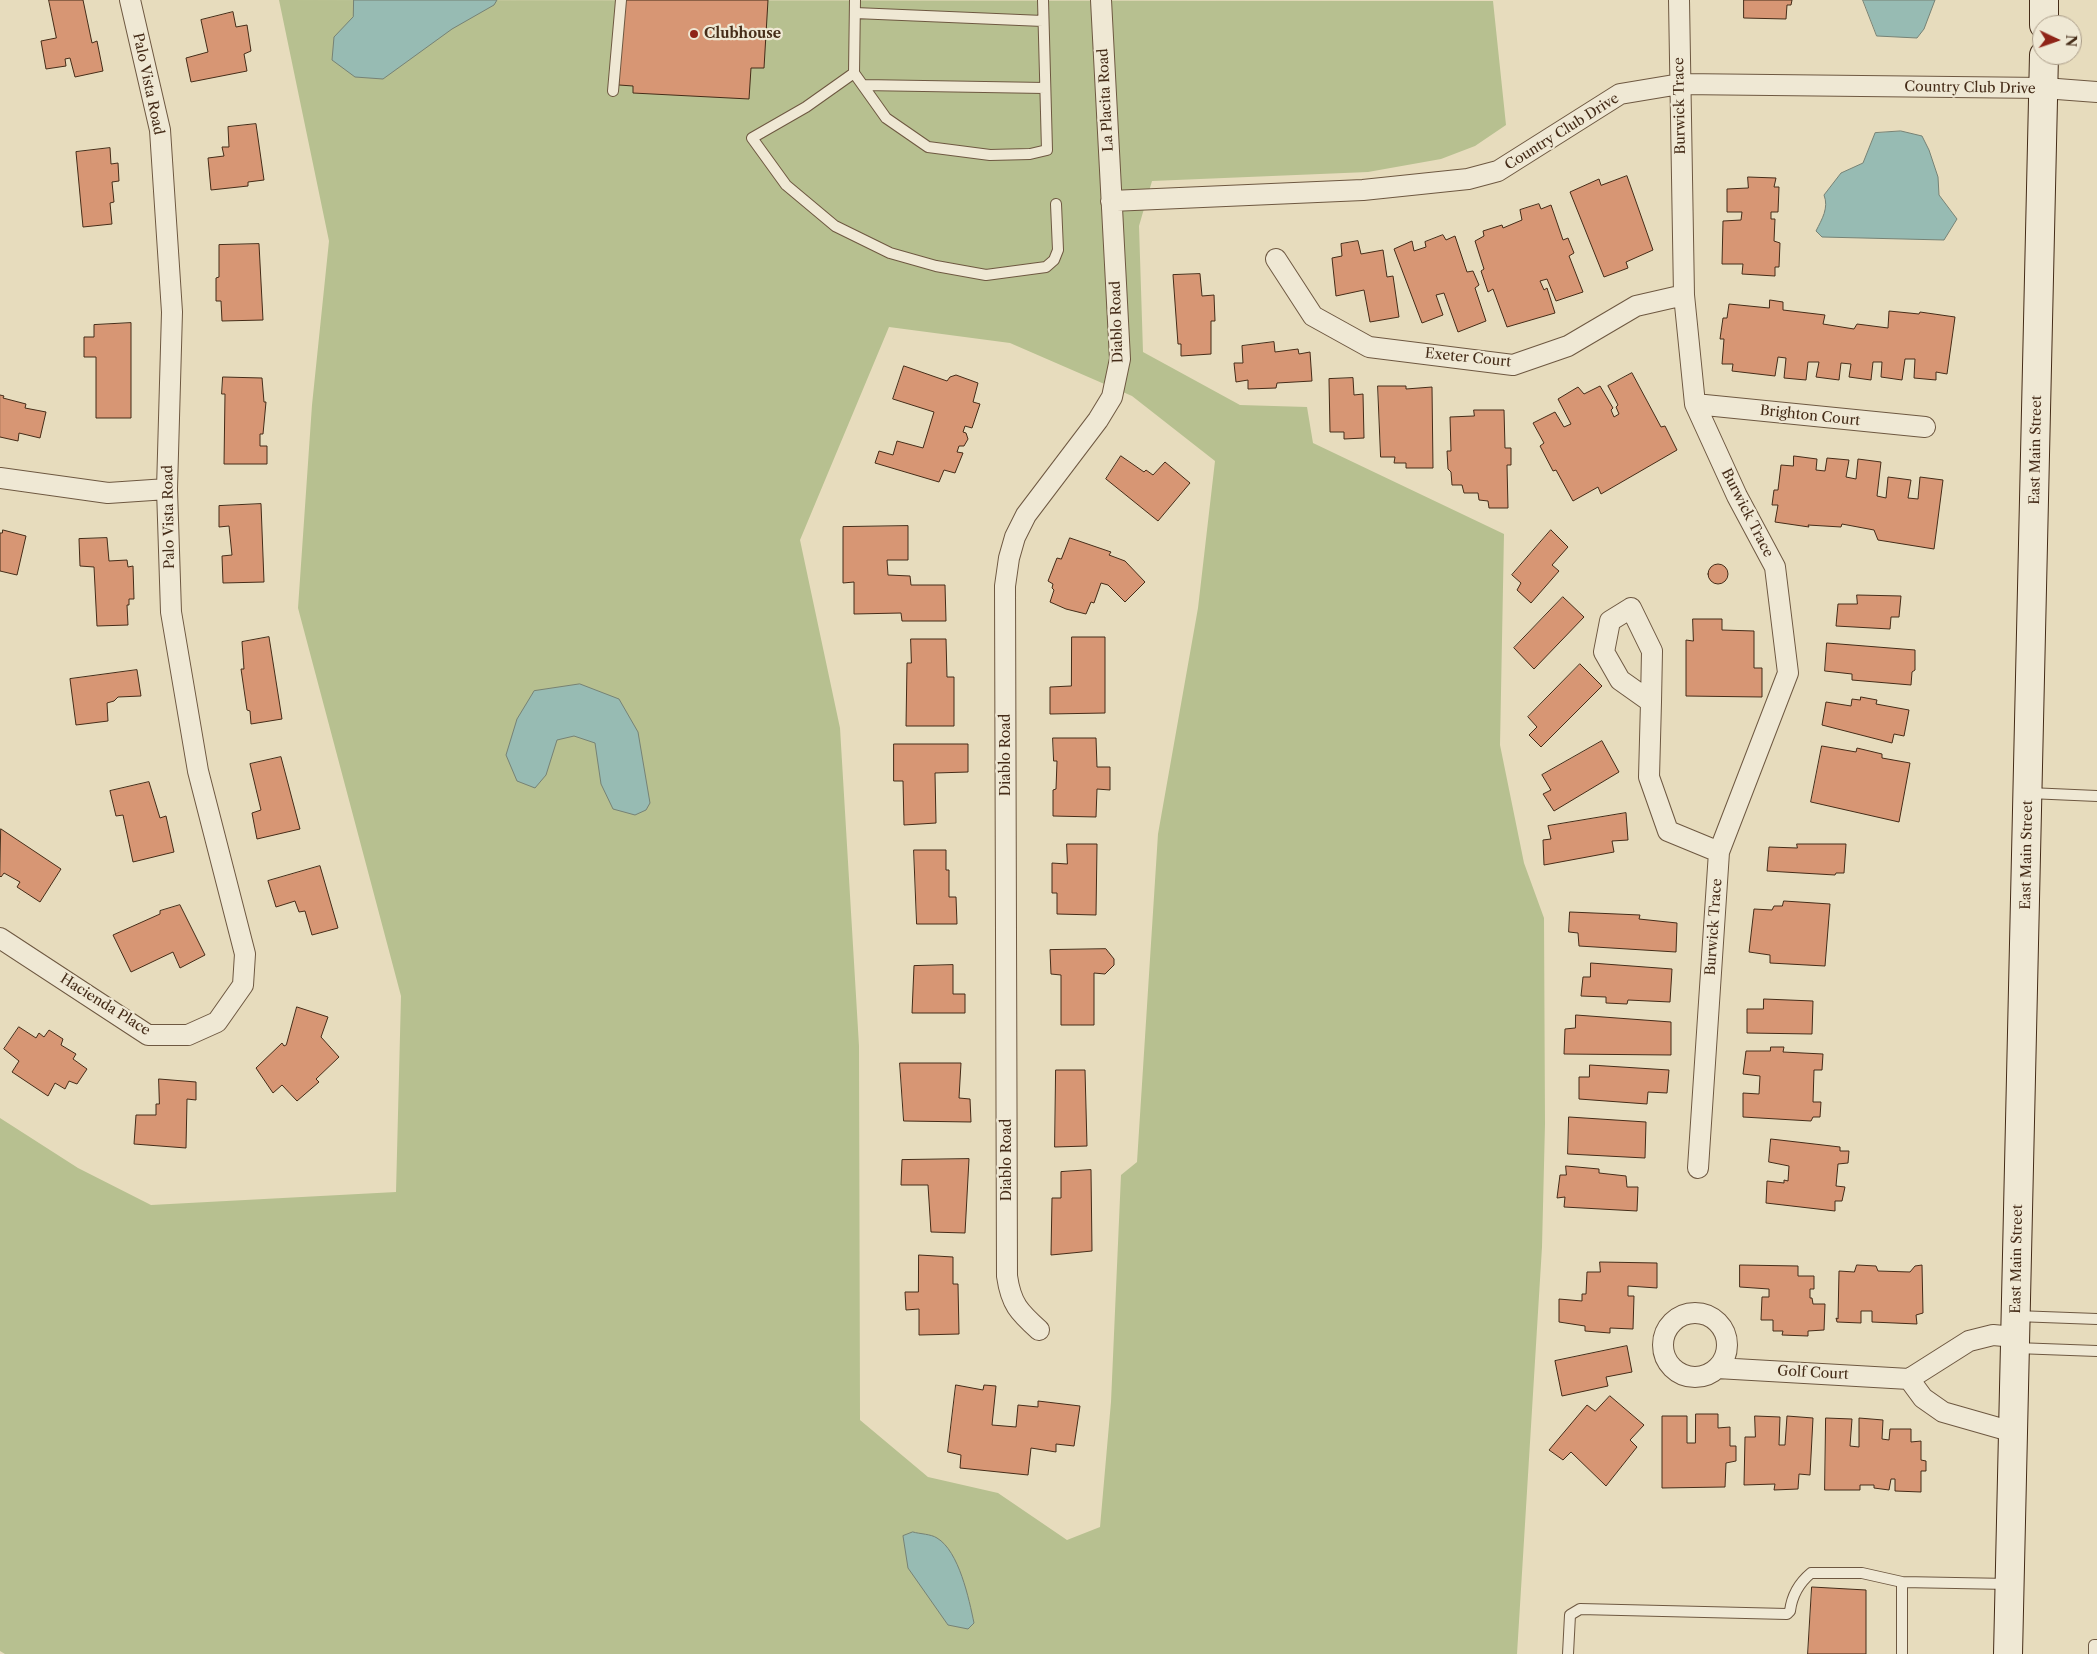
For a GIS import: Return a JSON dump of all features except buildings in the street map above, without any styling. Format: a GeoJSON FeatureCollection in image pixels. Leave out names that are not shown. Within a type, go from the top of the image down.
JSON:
{"type":"FeatureCollection","features":[{"type":"Feature","properties":{"kind":"main road"},"geometry":{"type":"LineString","coordinates":[[2044,0],[2044,15]]}},
{"type":"Feature","properties":{"kind":"main road","name":"East Main Street"},"geometry":{"type":"LineString","coordinates":[[2008,1654],[2044,65]]}},
{"type":"Feature","properties":{"kind":"street","name":"Palo Vista Road"},"geometry":{"type":"LineString","coordinates":[[130,0],[160,130],[172,312],[167,489],[171,612],[198,771],[246,954],[243,985],[217,1022]]}},
{"type":"Feature","properties":{"kind":"street","name":"La Placita Road"},"geometry":{"type":"LineString","coordinates":[[1101,0],[1111,201]]}},
{"type":"Feature","properties":{"kind":"street","name":"Burwick Trace"},"geometry":{"type":"LineString","coordinates":[[1679,0],[1684,295],[1695,404],[1737,496],[1775,567],[1788,673],[1719,852],[1698,1168]]}},
{"type":"Feature","properties":{"kind":"street","name":"Country Club Drive"},"geometry":{"type":"LineString","coordinates":[[1111,201],[1363,190],[1468,179],[1498,171],[1620,94],[1680,84],[2044,88],[2097,92]]}},
{"type":"Feature","properties":{"kind":"street","name":"Diablo Road"},"geometry":{"type":"LineString","coordinates":[[1039,1330],[1022,1315],[1010,1295],[1007,1276],[1005,586],[1015,538],[1026,515],[1098,420],[1112,397],[1120,359],[1111,201]]}},
{"type":"Feature","properties":{"kind":"street","name":"Exeter Court"},"geometry":{"type":"LineString","coordinates":[[1276,259],[1313,316],[1369,347],[1513,365],[1568,346],[1636,306],[1684,295]]}},
{"type":"Feature","properties":{"kind":"street","name":"Brighton Court"},"geometry":{"type":"LineString","coordinates":[[1695,404],[1925,427]]}},
{"type":"Feature","properties":{"kind":"street"},"geometry":{"type":"LineString","coordinates":[[0,478],[108,493],[167,489]]}},
{"type":"Feature","properties":{"kind":"street"},"geometry":{"type":"LineString","coordinates":[[1651,702],[1650,777],[1668,831],[1719,852]]}},
{"type":"Feature","properties":{"kind":"street","name":"Hacienda Place"},"geometry":{"type":"LineString","coordinates":[[0,938],[148,1035],[188,1035],[217,1022]]}},
{"type":"Feature","properties":{"kind":"street"},"geometry":{"type":"LineString","coordinates":[[2013,1432],[1943,1412],[1923,1398],[1909,1378],[1969,1341],[1993,1335],[2015,1334]]}},
{"type":"Feature","properties":{"kind":"street","name":"Golf Court"},"geometry":{"type":"LineString","coordinates":[[1717,1368],[1909,1378]]}},
{"type":"Feature","properties":{"kind":"lane"},"geometry":{"type":"LineString","coordinates":[[613,91],[621,0]]}},
{"type":"Feature","properties":{"kind":"lane"},"geometry":{"type":"LineString","coordinates":[[855,0],[854,73],[886,118],[928,147],[990,155],[1030,154],[1047,150],[1043,0]]}},
{"type":"Feature","properties":{"kind":"lane"},"geometry":{"type":"LineString","coordinates":[[855,13],[1043,21]]}},
{"type":"Feature","properties":{"kind":"lane"},"geometry":{"type":"LineString","coordinates":[[854,73],[806,107],[752,138],[786,185],[835,226],[890,253],[936,266],[986,274],[1046,267],[1054,260],[1058,250],[1056,204]]}},
{"type":"Feature","properties":{"kind":"lane"},"geometry":{"type":"LineString","coordinates":[[863,85],[1045,88]]}},
{"type":"Feature","properties":{"kind":"lane"},"geometry":{"type":"LineString","coordinates":[[2028,793],[2097,796]]}},
{"type":"Feature","properties":{"kind":"lane"},"geometry":{"type":"LineString","coordinates":[[2015,1334],[2097,1319]]}},
{"type":"Feature","properties":{"kind":"lane"},"geometry":{"type":"LineString","coordinates":[[2015,1334],[2097,1351]]}},
{"type":"Feature","properties":{"kind":"lane"},"geometry":{"type":"LineString","coordinates":[[1568,1654],[1570,1616],[1580,1609],[1787,1614],[1790,1611],[1796,1590],[1811,1573],[1862,1573],[1902,1582],[2010,1584]]}},
{"type":"Feature","properties":{"kind":"lane"},"geometry":{"type":"LineString","coordinates":[[1902,1582],[1902,1654]]}},
{"type":"Feature","properties":{"kind":"lane"},"geometry":{"type":"LineString","coordinates":[[2094,1654],[2094,1645],[2097,1645]]}},
{"type":"Feature","properties":{"kind":"green space"},"geometry":{"type":"Polygon","coordinates":[[[279,0],[1493,1],[1506,125],[1475,146],[1441,159],[1368,172],[1152,181],[1139,226],[1143,352],[1240,405],[1307,407],[1313,443],[1504,534],[1500,745],[1524,863],[1544,918],[1545,1124],[1542,1247],[1517,1654],[5,1654],[0,1651],[0,1118],[78,1168],[151,1205],[396,1192],[401,996],[298,608],[312,405],[329,241],[279,0]],[[889,327],[800,540],[840,728],[859,1046],[860,1420],[928,1477],[998,1493],[1067,1540],[1100,1527],[1111,1402],[1121,1175],[1137,1162],[1158,834],[1198,608],[1215,461],[1132,396],[1010,343],[889,327]]]}},
{"type":"Feature","properties":{"kind":"water"},"geometry":{"type":"Polygon","coordinates":[[[354,0],[497,0],[494,5],[452,29],[383,79],[355,77],[332,60],[334,37],[353,17],[354,0]]]}},
{"type":"Feature","properties":{"kind":"water"},"geometry":{"type":"Polygon","coordinates":[[[1863,0],[1935,0],[1924,29],[1917,38],[1877,36],[1863,0]]]}},
{"type":"Feature","properties":{"kind":"water"},"geometry":{"type":"Polygon","coordinates":[[[1901,131],[1922,136],[1938,177],[1939,195],[1957,219],[1944,240],[1822,237],[1816,231],[1825,209],[1824,195],[1841,173],[1863,163],[1875,133],[1901,131]]]}},
{"type":"Feature","properties":{"kind":"water"},"geometry":{"type":"Polygon","coordinates":[[[580,684],[619,699],[638,732],[650,803],[646,810],[635,815],[613,809],[601,784],[595,743],[574,736],[557,740],[546,775],[535,788],[517,781],[506,755],[517,719],[534,691],[580,684]]]}},
{"type":"Feature","properties":{"kind":"water"},"geometry":{"type":"Polygon","coordinates":[[[913,1532],[937,1538],[945,1544],[951,1553],[962,1576],[972,1613],[974,1623],[968,1629],[948,1625],[908,1568],[903,1536],[913,1532]]]}},
{"type":"Feature","properties":{"kind":"place","name":"Clubhouse"},"geometry":{"type":"Point","coordinates":[694,34]}}]}
